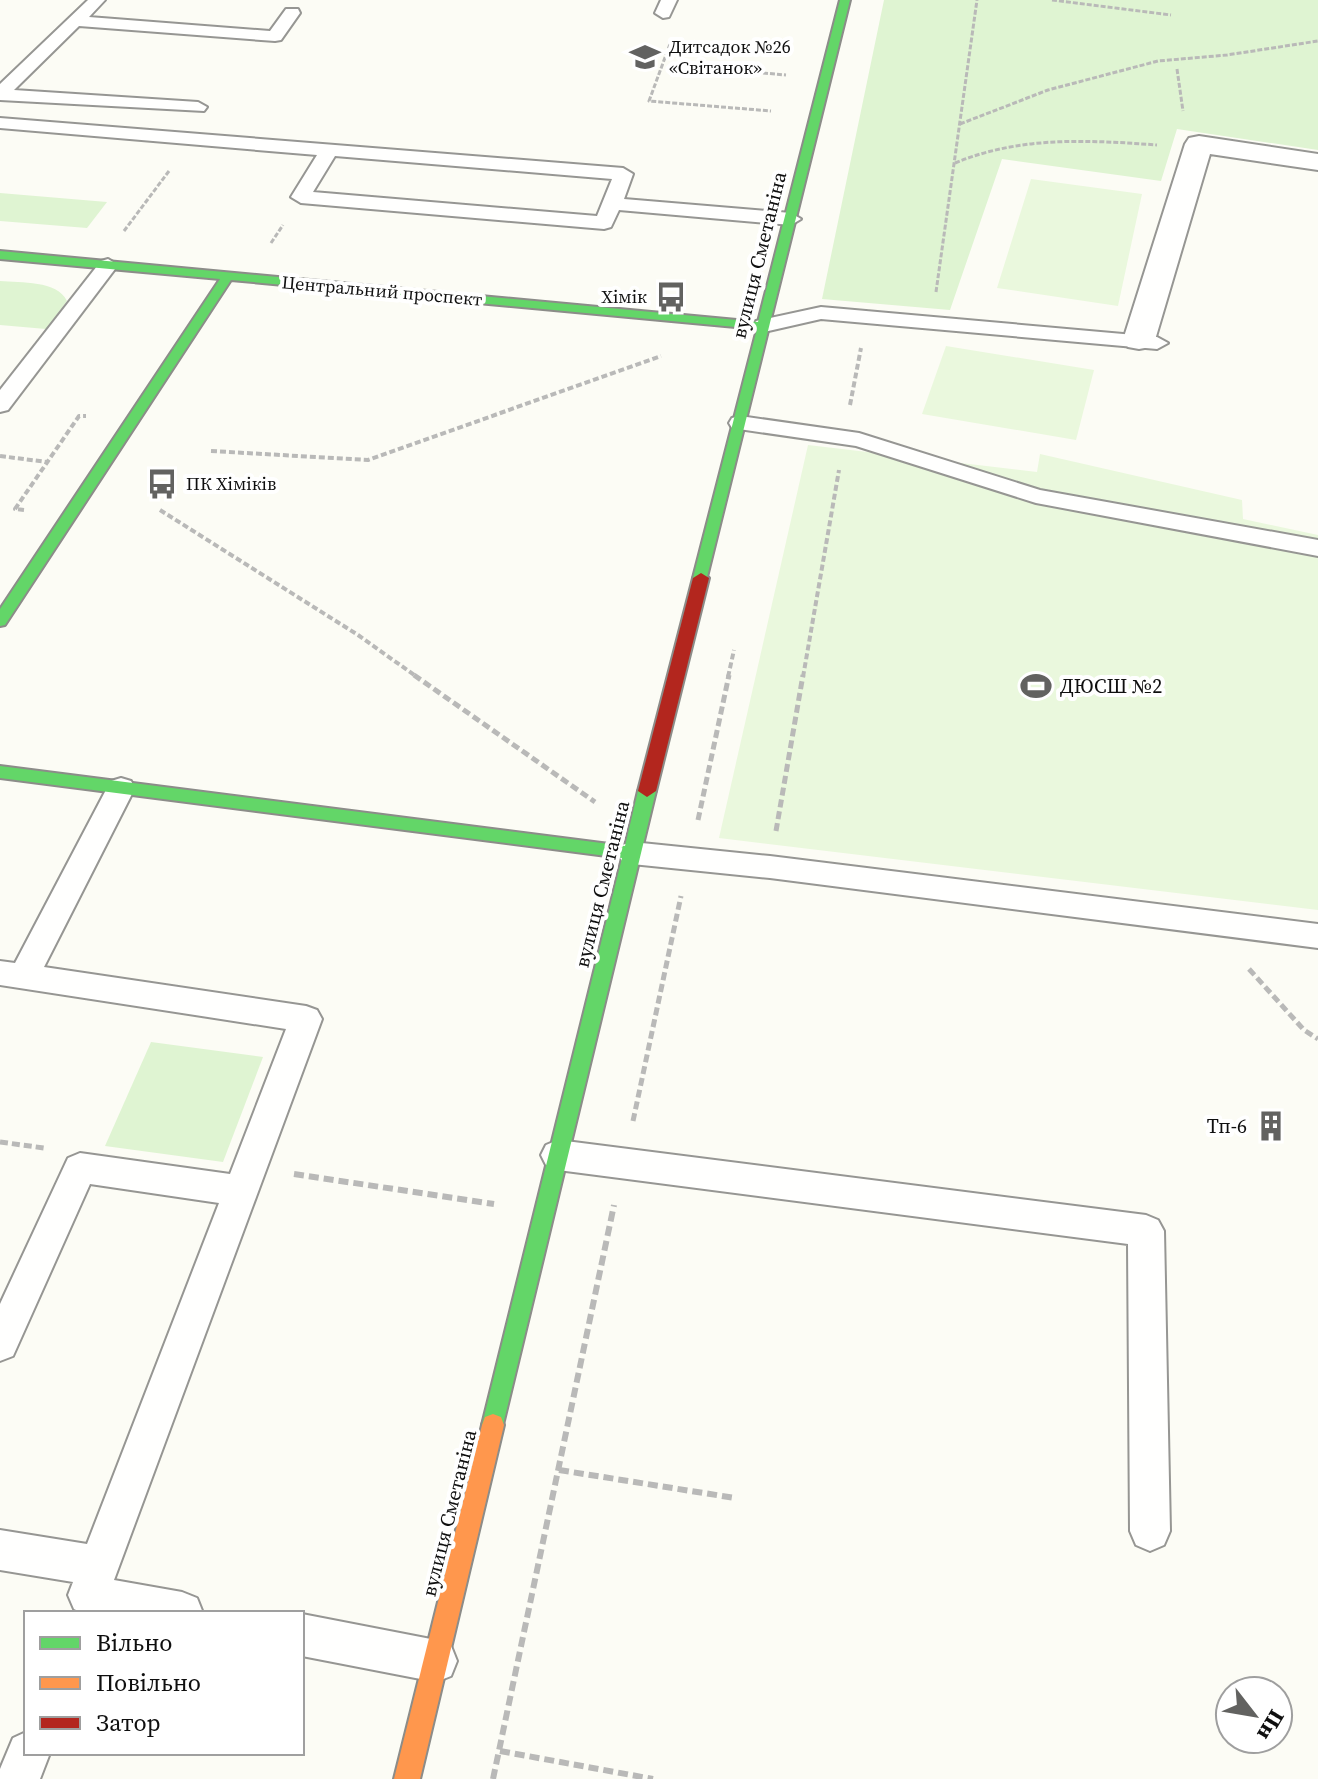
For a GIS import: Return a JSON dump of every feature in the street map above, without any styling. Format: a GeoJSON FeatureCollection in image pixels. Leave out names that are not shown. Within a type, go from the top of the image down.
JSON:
{"type":"FeatureCollection","features":[{"type":"Feature","properties":{"kind":"street","name":"вулиця Сметаніна"},"geometry":{"type":"LineString","coordinates":[[407,1779],[632,853],[845,0]]}},
{"type":"Feature","properties":{"kind":"street"},"geometry":{"type":"LineString","coordinates":[[1148,341],[1199,144],[1318,162]]}},
{"type":"Feature","properties":{"kind":"street","name":"Центральний проспект"},"geometry":{"type":"LineString","coordinates":[[0,255],[764,326]]}},
{"type":"Feature","properties":{"kind":"street"},"geometry":{"type":"LineString","coordinates":[[0,621],[228,276]]}},
{"type":"Feature","properties":{"kind":"street"},"geometry":{"type":"LineString","coordinates":[[0,772],[632,853]]}},
{"type":"Feature","properties":{"kind":"lane"},"geometry":{"type":"LineString","coordinates":[[0,94],[97,0]]}},
{"type":"Feature","properties":{"kind":"lane"},"geometry":{"type":"LineString","coordinates":[[75,21],[275,36],[292,13]]}},
{"type":"Feature","properties":{"kind":"lane"},"geometry":{"type":"LineString","coordinates":[[0,94],[198,107]]}},
{"type":"Feature","properties":{"kind":"lane"},"geometry":{"type":"LineString","coordinates":[[0,123],[623,174],[604,223],[301,197],[329,150]]}},
{"type":"Feature","properties":{"kind":"lane"},"geometry":{"type":"LineString","coordinates":[[612,204],[791,219]]}},
{"type":"Feature","properties":{"kind":"lane"},"geometry":{"type":"LineString","coordinates":[[0,405],[108,265]]}},
{"type":"Feature","properties":{"kind":"lane"},"geometry":{"type":"LineString","coordinates":[[764,326],[821,313],[1148,341]]}},
{"type":"Feature","properties":{"kind":"lane"},"geometry":{"type":"LineString","coordinates":[[740,423],[844,438],[1036,496],[1318,548]]}},
{"type":"Feature","properties":{"kind":"lane"},"geometry":{"type":"LineString","coordinates":[[89,1592],[306,1019],[12,975],[121,788]]}},
{"type":"Feature","properties":{"kind":"lane"},"geometry":{"type":"LineString","coordinates":[[632,853],[770,867],[1318,936]]}},
{"type":"Feature","properties":{"kind":"lane"},"geometry":{"type":"LineString","coordinates":[[558,1155],[1146,1231],[1150,1531]]}},
{"type":"Feature","properties":{"kind":"lane"},"geometry":{"type":"LineString","coordinates":[[0,1344],[80,1168],[246,1179]]}},
{"type":"Feature","properties":{"kind":"lane"},"geometry":{"type":"LineString","coordinates":[[0,1550],[89,1592],[173,1611]]}},
{"type":"Feature","properties":{"kind":"lane"},"geometry":{"type":"LineString","coordinates":[[304,1635],[436,1661]]}},
{"type":"Feature","properties":{"kind":"lane"},"geometry":{"type":"LineString","coordinates":[[18,1779],[27,1755]]}},
{"type":"Feature","properties":{"kind":"path"},"geometry":{"type":"LineString","coordinates":[[932,323],[977,0]]}},
{"type":"Feature","properties":{"kind":"path"},"geometry":{"type":"LineString","coordinates":[[1052,0],[1171,15]]}},
{"type":"Feature","properties":{"kind":"path"},"geometry":{"type":"LineString","coordinates":[[674,34],[649,101],[771,111]]}},
{"type":"Feature","properties":{"kind":"path"},"geometry":{"type":"LineString","coordinates":[[960,124],[1048,90],[1158,61],[1227,55],[1318,41]]}},
{"type":"Feature","properties":{"kind":"path"},"geometry":{"type":"LineString","coordinates":[[763,73],[792,75]]}},
{"type":"Feature","properties":{"kind":"path"},"geometry":{"type":"LineString","coordinates":[[121,235],[193,139]]}},
{"type":"Feature","properties":{"kind":"path"},"geometry":{"type":"LineString","coordinates":[[954,164],[987,150],[1073,139],[1119,144],[1199,144]]}},
{"type":"Feature","properties":{"kind":"path"},"geometry":{"type":"LineString","coordinates":[[265,253],[301,197]]}},
{"type":"Feature","properties":{"kind":"path"},"geometry":{"type":"LineString","coordinates":[[770,867],[866,318]]}},
{"type":"Feature","properties":{"kind":"path"},"geometry":{"type":"LineString","coordinates":[[211,451],[368,460],[666,354]]}},
{"type":"Feature","properties":{"kind":"path"},"geometry":{"type":"LineString","coordinates":[[21,500],[66,433]]}},
{"type":"Feature","properties":{"kind":"path"},"geometry":{"type":"LineString","coordinates":[[0,456],[47,462]]}},
{"type":"Feature","properties":{"kind":"path"},"geometry":{"type":"LineString","coordinates":[[160,510],[358,635],[596,802],[605,803],[593,848]]}},
{"type":"Feature","properties":{"kind":"path"},"geometry":{"type":"LineString","coordinates":[[1286,933],[1249,969],[1304,1030],[1318,1039]]}},
{"type":"Feature","properties":{"kind":"path"},"geometry":{"type":"LineString","coordinates":[[246,1179],[498,1204]]}},
{"type":"Feature","properties":{"kind":"path"},"geometry":{"type":"LineString","coordinates":[[559,1470],[735,1498]]}},
{"type":"Feature","properties":{"kind":"path"},"geometry":{"type":"LineString","coordinates":[[500,1751],[653,1779]]}},
{"type":"Feature","properties":{"kind":"green space"},"geometry":{"type":"Polygon","coordinates":[[[884,0],[1318,0],[1318,150],[1177,129],[1161,181],[1002,159],[950,310],[822,299],[884,0]]]}},
{"type":"Feature","properties":{"kind":"green space"},"geometry":{"type":"Polygon","coordinates":[[[1031,179],[1142,194],[1118,306],[997,288],[1031,179]]]}},
{"type":"Feature","properties":{"kind":"green space"},"geometry":{"type":"Polygon","coordinates":[[[0,193],[107,202],[87,228],[0,221],[0,193]]]}},
{"type":"Feature","properties":{"kind":"green space"},"geometry":{"type":"Polygon","coordinates":[[[0,281],[47,286],[62,294],[67,301],[46,329],[0,325],[0,281]]]}},
{"type":"Feature","properties":{"kind":"green space"},"geometry":{"type":"Polygon","coordinates":[[[946,346],[1094,370],[1076,440],[922,414],[946,346]]]}},
{"type":"Feature","properties":{"kind":"green space","name":"ДЮСШ №2"},"geometry":{"type":"Polygon","coordinates":[[[808,445],[1037,472],[1040,454],[1242,500],[1243,519],[1318,535],[1318,910],[719,838],[808,445]]]}},
{"type":"Feature","properties":{"kind":"green space"},"geometry":{"type":"Polygon","coordinates":[[[151,1042],[263,1057],[223,1162],[105,1146],[151,1042]]]}},
{"type":"Feature","properties":{"kind":"traffic: fast"},"geometry":{"type":"LineString","coordinates":[[701,578],[845,0]]}},
{"type":"Feature","properties":{"kind":"traffic: fast"},"geometry":{"type":"LineString","coordinates":[[0,255],[764,326]]}},
{"type":"Feature","properties":{"kind":"traffic: fast"},"geometry":{"type":"LineString","coordinates":[[0,621],[228,276]]}},
{"type":"Feature","properties":{"kind":"traffic: fast"},"geometry":{"type":"LineString","coordinates":[[0,772],[632,853]]}},
{"type":"Feature","properties":{"kind":"traffic: fast"},"geometry":{"type":"LineString","coordinates":[[493,1425],[647,791]]}},
{"type":"Feature","properties":{"kind":"traffic: slow"},"geometry":{"type":"LineString","coordinates":[[407,1779],[493,1425]]}},
{"type":"Feature","properties":{"kind":"traffic: jam"},"geometry":{"type":"LineString","coordinates":[[647,791],[701,578]]}},
{"type":"Feature","properties":{"kind":"place","name":"Дитсадок №26 «Світанок»"},"geometry":{"type":"Point","coordinates":[645,57]}},
{"type":"Feature","properties":{"kind":"place","name":"Хімік"},"geometry":{"type":"Point","coordinates":[671,297]}},
{"type":"Feature","properties":{"kind":"place","name":"ПК Хіміків"},"geometry":{"type":"Point","coordinates":[162,484]}},
{"type":"Feature","properties":{"kind":"place","name":"ДЮСШ №2"},"geometry":{"type":"Point","coordinates":[1036,686]}},
{"type":"Feature","properties":{"kind":"place","name":"Тп-6"},"geometry":{"type":"Point","coordinates":[1271,1126]}}]}
